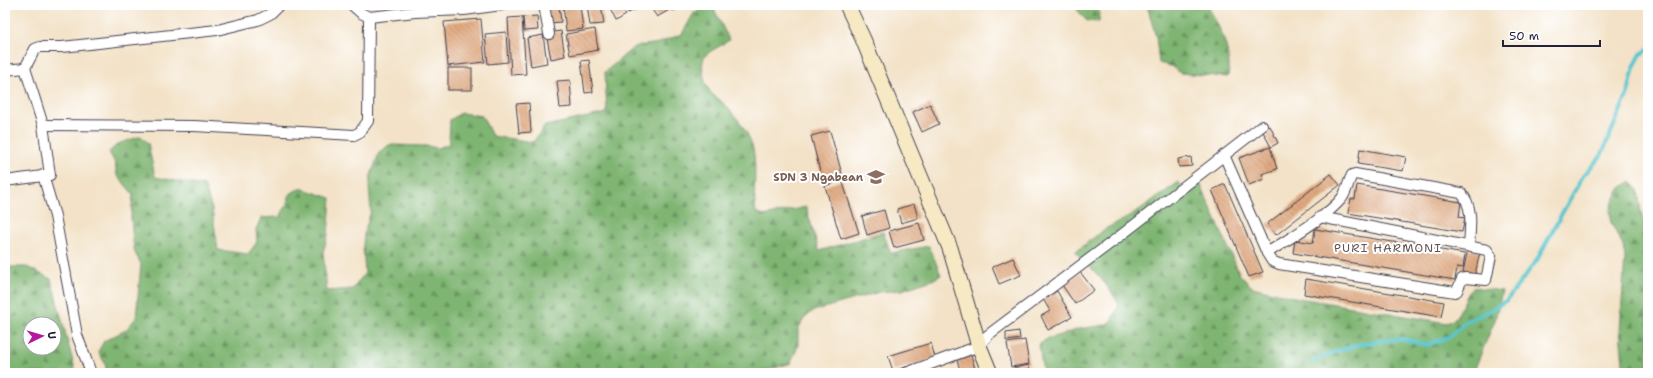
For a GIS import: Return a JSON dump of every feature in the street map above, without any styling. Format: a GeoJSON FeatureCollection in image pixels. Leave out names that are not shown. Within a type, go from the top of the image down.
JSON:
{"type":"FeatureCollection","features":[{"type":"Feature","properties":{"kind":"street"},"geometry":{"type":"LineString","coordinates":[[5,181],[50,175],[43,125],[26,68],[35,49],[40,47],[62,47],[217,30],[258,20],[270,14],[279,5]]}},
{"type":"Feature","properties":{"kind":"street"},"geometry":{"type":"LineString","coordinates":[[352,5],[361,13],[369,17],[415,12],[464,10],[502,5]]}},
{"type":"Feature","properties":{"kind":"street"},"geometry":{"type":"LineString","coordinates":[[544,5],[549,34]]}},
{"type":"Feature","properties":{"kind":"street"},"geometry":{"type":"LineString","coordinates":[[847,5],[863,38],[950,248],[979,346],[990,373]]}},
{"type":"Feature","properties":{"kind":"street"},"geometry":{"type":"LineString","coordinates":[[43,125],[194,126],[354,134],[360,132],[368,121],[369,17]]}},
{"type":"Feature","properties":{"kind":"street"},"geometry":{"type":"LineString","coordinates":[[5,70],[26,68]]}},
{"type":"Feature","properties":{"kind":"street"},"geometry":{"type":"LineString","coordinates":[[906,373],[979,346],[988,334],[1120,236],[1262,126]]}},
{"type":"Feature","properties":{"kind":"street"},"geometry":{"type":"LineString","coordinates":[[1224,155],[1268,253],[1272,261],[1278,264],[1455,292],[1457,291],[1462,279],[1486,280],[1490,253],[1488,250],[1469,245],[1320,217]]}},
{"type":"Feature","properties":{"kind":"street"},"geometry":{"type":"LineString","coordinates":[[1268,253],[1320,217],[1342,198],[1352,175],[1355,174],[1462,193],[1466,197],[1471,218],[1469,245]]}},
{"type":"Feature","properties":{"kind":"street"},"geometry":{"type":"LineString","coordinates":[[43,175],[54,216],[77,335],[91,373]]}},
{"type":"Feature","properties":{"kind":"green space"},"geometry":{"type":"Polygon","coordinates":[[[707,5],[712,5],[729,40],[706,55],[703,62],[704,77],[707,87],[739,121],[752,145],[755,161],[756,212],[763,216],[806,207],[819,251],[883,232],[891,253],[929,246],[941,275],[932,280],[902,290],[879,292],[813,311],[804,319],[798,329],[798,346],[791,363],[758,373],[676,373],[674,369],[663,373],[107,373],[105,363],[98,352],[104,341],[126,330],[136,318],[141,264],[135,253],[133,242],[131,217],[133,194],[117,175],[115,163],[109,152],[118,144],[141,136],[148,143],[155,177],[204,186],[212,209],[218,250],[248,254],[257,242],[256,229],[261,218],[280,217],[290,194],[300,188],[331,198],[328,235],[323,252],[327,291],[353,289],[365,273],[363,246],[364,234],[371,211],[369,187],[371,175],[379,153],[389,145],[426,146],[438,148],[449,144],[450,120],[461,113],[482,116],[492,136],[533,142],[545,126],[607,113],[605,72],[634,47],[659,43],[682,34],[694,13],[707,5]]]}},
{"type":"Feature","properties":{"kind":"green space"},"geometry":{"type":"Polygon","coordinates":[[[1073,5],[1096,5],[1099,11],[1099,22],[1087,21],[1073,5]]]}},
{"type":"Feature","properties":{"kind":"green space"},"geometry":{"type":"Polygon","coordinates":[[[1147,5],[1207,5],[1216,21],[1227,49],[1229,58],[1228,77],[1180,73],[1171,66],[1159,63],[1156,37],[1147,5]]]}},
{"type":"Feature","properties":{"kind":"green space"},"geometry":{"type":"Polygon","coordinates":[[[1631,181],[1638,190],[1641,213],[1648,237],[1648,373],[1624,373],[1620,331],[1625,257],[1623,245],[1611,223],[1610,211],[1614,199],[1621,188],[1631,181]]]}},
{"type":"Feature","properties":{"kind":"green space"},"geometry":{"type":"Polygon","coordinates":[[[1179,182],[1184,193],[1200,183],[1240,275],[1252,287],[1299,298],[1447,323],[1456,318],[1473,287],[1502,291],[1495,320],[1473,373],[1043,373],[1039,344],[1049,338],[1078,329],[1105,325],[1111,321],[1119,305],[1105,283],[1075,252],[1105,229],[1127,218],[1179,182]]]}},
{"type":"Feature","properties":{"kind":"green space"},"geometry":{"type":"Polygon","coordinates":[[[5,267],[27,267],[51,279],[61,316],[22,316],[22,356],[62,356],[62,320],[76,373],[5,373],[5,267]]]}},
{"type":"Feature","properties":{"kind":"building"},"geometry":{"type":"Polygon","coordinates":[[[547,5],[559,5],[561,22],[549,23],[547,5]]]}},
{"type":"Feature","properties":{"kind":"building"},"geometry":{"type":"Polygon","coordinates":[[[563,5],[580,5],[583,29],[566,31],[563,5]]]}},
{"type":"Feature","properties":{"kind":"building"},"geometry":{"type":"Polygon","coordinates":[[[587,5],[601,5],[604,24],[590,25],[587,5]]]}},
{"type":"Feature","properties":{"kind":"building"},"geometry":{"type":"Polygon","coordinates":[[[608,5],[620,5],[626,15],[616,21],[608,5]]]}},
{"type":"Feature","properties":{"kind":"building"},"geometry":{"type":"Polygon","coordinates":[[[625,5],[639,5],[640,8],[628,13],[625,5]]]}},
{"type":"Feature","properties":{"kind":"building"},"geometry":{"type":"Polygon","coordinates":[[[649,5],[666,5],[669,10],[657,17],[649,5]]]}},
{"type":"Feature","properties":{"kind":"building"},"geometry":{"type":"Polygon","coordinates":[[[669,5],[683,5],[673,11],[669,5]]]}},
{"type":"Feature","properties":{"kind":"building"},"geometry":{"type":"Polygon","coordinates":[[[537,16],[538,30],[524,31],[523,17],[537,16]]]}},
{"type":"Feature","properties":{"kind":"building"},"geometry":{"type":"Polygon","coordinates":[[[522,17],[526,74],[511,75],[508,18],[522,17]]]}},
{"type":"Feature","properties":{"kind":"building"},"geometry":{"type":"Polygon","coordinates":[[[481,19],[485,62],[448,66],[444,22],[481,19]]]}},
{"type":"Feature","properties":{"kind":"building"},"geometry":{"type":"Polygon","coordinates":[[[595,29],[598,50],[570,55],[566,34],[595,29]]]}},
{"type":"Feature","properties":{"kind":"building"},"geometry":{"type":"Polygon","coordinates":[[[561,31],[565,56],[551,59],[546,33],[561,31]]]}},
{"type":"Feature","properties":{"kind":"building"},"geometry":{"type":"Polygon","coordinates":[[[506,32],[508,62],[488,64],[485,34],[506,32]]]}},
{"type":"Feature","properties":{"kind":"building"},"geometry":{"type":"Polygon","coordinates":[[[543,35],[547,63],[531,66],[527,38],[543,35]]]}},
{"type":"Feature","properties":{"kind":"building"},"geometry":{"type":"Polygon","coordinates":[[[589,60],[593,92],[585,93],[581,61],[589,60]]]}},
{"type":"Feature","properties":{"kind":"building"},"geometry":{"type":"Polygon","coordinates":[[[448,68],[472,68],[472,90],[448,90],[448,68]]]}},
{"type":"Feature","properties":{"kind":"building"},"geometry":{"type":"Polygon","coordinates":[[[570,80],[572,107],[560,108],[557,81],[570,80]]]}},
{"type":"Feature","properties":{"kind":"building"},"geometry":{"type":"Polygon","coordinates":[[[529,103],[531,132],[519,133],[516,104],[529,103]]]}},
{"type":"Feature","properties":{"kind":"building"},"geometry":{"type":"Polygon","coordinates":[[[930,104],[939,124],[922,132],[913,112],[930,104]]]}},
{"type":"Feature","properties":{"kind":"building"},"geometry":{"type":"Polygon","coordinates":[[[1270,126],[1278,143],[1271,147],[1262,130],[1270,126]]]}},
{"type":"Feature","properties":{"kind":"building"},"geometry":{"type":"Polygon","coordinates":[[[830,131],[842,174],[822,179],[811,136],[830,131]]]}},
{"type":"Feature","properties":{"kind":"building"},"geometry":{"type":"Polygon","coordinates":[[[1270,147],[1277,169],[1262,174],[1264,179],[1249,185],[1239,158],[1270,147]]]}},
{"type":"Feature","properties":{"kind":"building"},"geometry":{"type":"Polygon","coordinates":[[[1360,149],[1406,157],[1403,171],[1358,164],[1360,149]]]}},
{"type":"Feature","properties":{"kind":"building"},"geometry":{"type":"Polygon","coordinates":[[[1191,157],[1192,166],[1179,167],[1178,159],[1191,157]]]}},
{"type":"Feature","properties":{"kind":"building"},"geometry":{"type":"Polygon","coordinates":[[[1331,174],[1340,185],[1276,235],[1267,224],[1331,174]]]}},
{"type":"Feature","properties":{"kind":"building"},"geometry":{"type":"Polygon","coordinates":[[[842,180],[859,233],[841,239],[825,186],[842,180]]]}},
{"type":"Feature","properties":{"kind":"building"},"geometry":{"type":"Polygon","coordinates":[[[1225,184],[1263,272],[1249,277],[1212,190],[1225,184]]]}},
{"type":"Feature","properties":{"kind":"building"},"geometry":{"type":"Polygon","coordinates":[[[1357,185],[1461,202],[1459,217],[1465,218],[1462,232],[1348,213],[1351,199],[1355,199],[1357,185]]]}},
{"type":"Feature","properties":{"kind":"building"},"geometry":{"type":"Polygon","coordinates":[[[914,204],[918,218],[901,223],[897,209],[914,204]]]}},
{"type":"Feature","properties":{"kind":"building"},"geometry":{"type":"Polygon","coordinates":[[[884,210],[889,228],[867,235],[862,216],[884,210]]]}},
{"type":"Feature","properties":{"kind":"building"},"geometry":{"type":"Polygon","coordinates":[[[919,223],[924,240],[894,248],[889,231],[919,223]]]}},
{"type":"Feature","properties":{"kind":"building"},"geometry":{"type":"Polygon","coordinates":[[[1315,229],[1465,254],[1463,268],[1457,267],[1455,280],[1293,253],[1295,240],[1313,243],[1315,229]]]}},
{"type":"Feature","properties":{"kind":"building"},"geometry":{"type":"Polygon","coordinates":[[[1468,249],[1480,252],[1475,274],[1463,272],[1468,249]]]}},
{"type":"Feature","properties":{"kind":"building"},"geometry":{"type":"Polygon","coordinates":[[[1013,258],[1021,275],[999,284],[992,267],[1013,258]]]}},
{"type":"Feature","properties":{"kind":"building"},"geometry":{"type":"Polygon","coordinates":[[[1080,272],[1094,290],[1075,304],[1062,285],[1080,272]]]}},
{"type":"Feature","properties":{"kind":"building"},"geometry":{"type":"Polygon","coordinates":[[[1306,279],[1444,302],[1441,317],[1304,294],[1306,279]]]}},
{"type":"Feature","properties":{"kind":"building"},"geometry":{"type":"Polygon","coordinates":[[[1057,291],[1072,317],[1048,330],[1041,316],[1050,311],[1043,299],[1057,291]]]}},
{"type":"Feature","properties":{"kind":"building"},"geometry":{"type":"Polygon","coordinates":[[[1019,331],[1020,339],[1006,341],[1006,333],[1019,331]]]}},
{"type":"Feature","properties":{"kind":"building"},"geometry":{"type":"Polygon","coordinates":[[[1025,340],[1029,364],[1011,367],[1007,343],[1025,340]]]}},
{"type":"Feature","properties":{"kind":"building"},"geometry":{"type":"Polygon","coordinates":[[[931,343],[935,358],[893,371],[888,356],[931,343]]]}},
{"type":"Feature","properties":{"kind":"building"},"geometry":{"type":"Polygon","coordinates":[[[971,355],[976,373],[961,373],[957,360],[971,355]]]}},
{"type":"Feature","properties":{"kind":"building"},"geometry":{"type":"Polygon","coordinates":[[[1029,365],[1030,373],[1015,373],[1014,368],[1029,365]]]}},
{"type":"Feature","properties":{"kind":"waterway"},"geometry":{"type":"LineString","coordinates":[[1312,362],[1334,352],[1357,345],[1379,341],[1403,339],[1426,345],[1448,338],[1465,322],[1487,312],[1507,300],[1537,260],[1583,176],[1601,156],[1628,93],[1634,67],[1641,54],[1648,49]]}},
{"type":"Feature","properties":{"kind":"place","name":"SDN 3 Ngabean"},"geometry":{"type":"Point","coordinates":[876,177]}},
{"type":"Feature","properties":{"kind":"district","name":"PURI HARMONI"},"geometry":{"type":"Point","coordinates":[1388,248]}}]}
